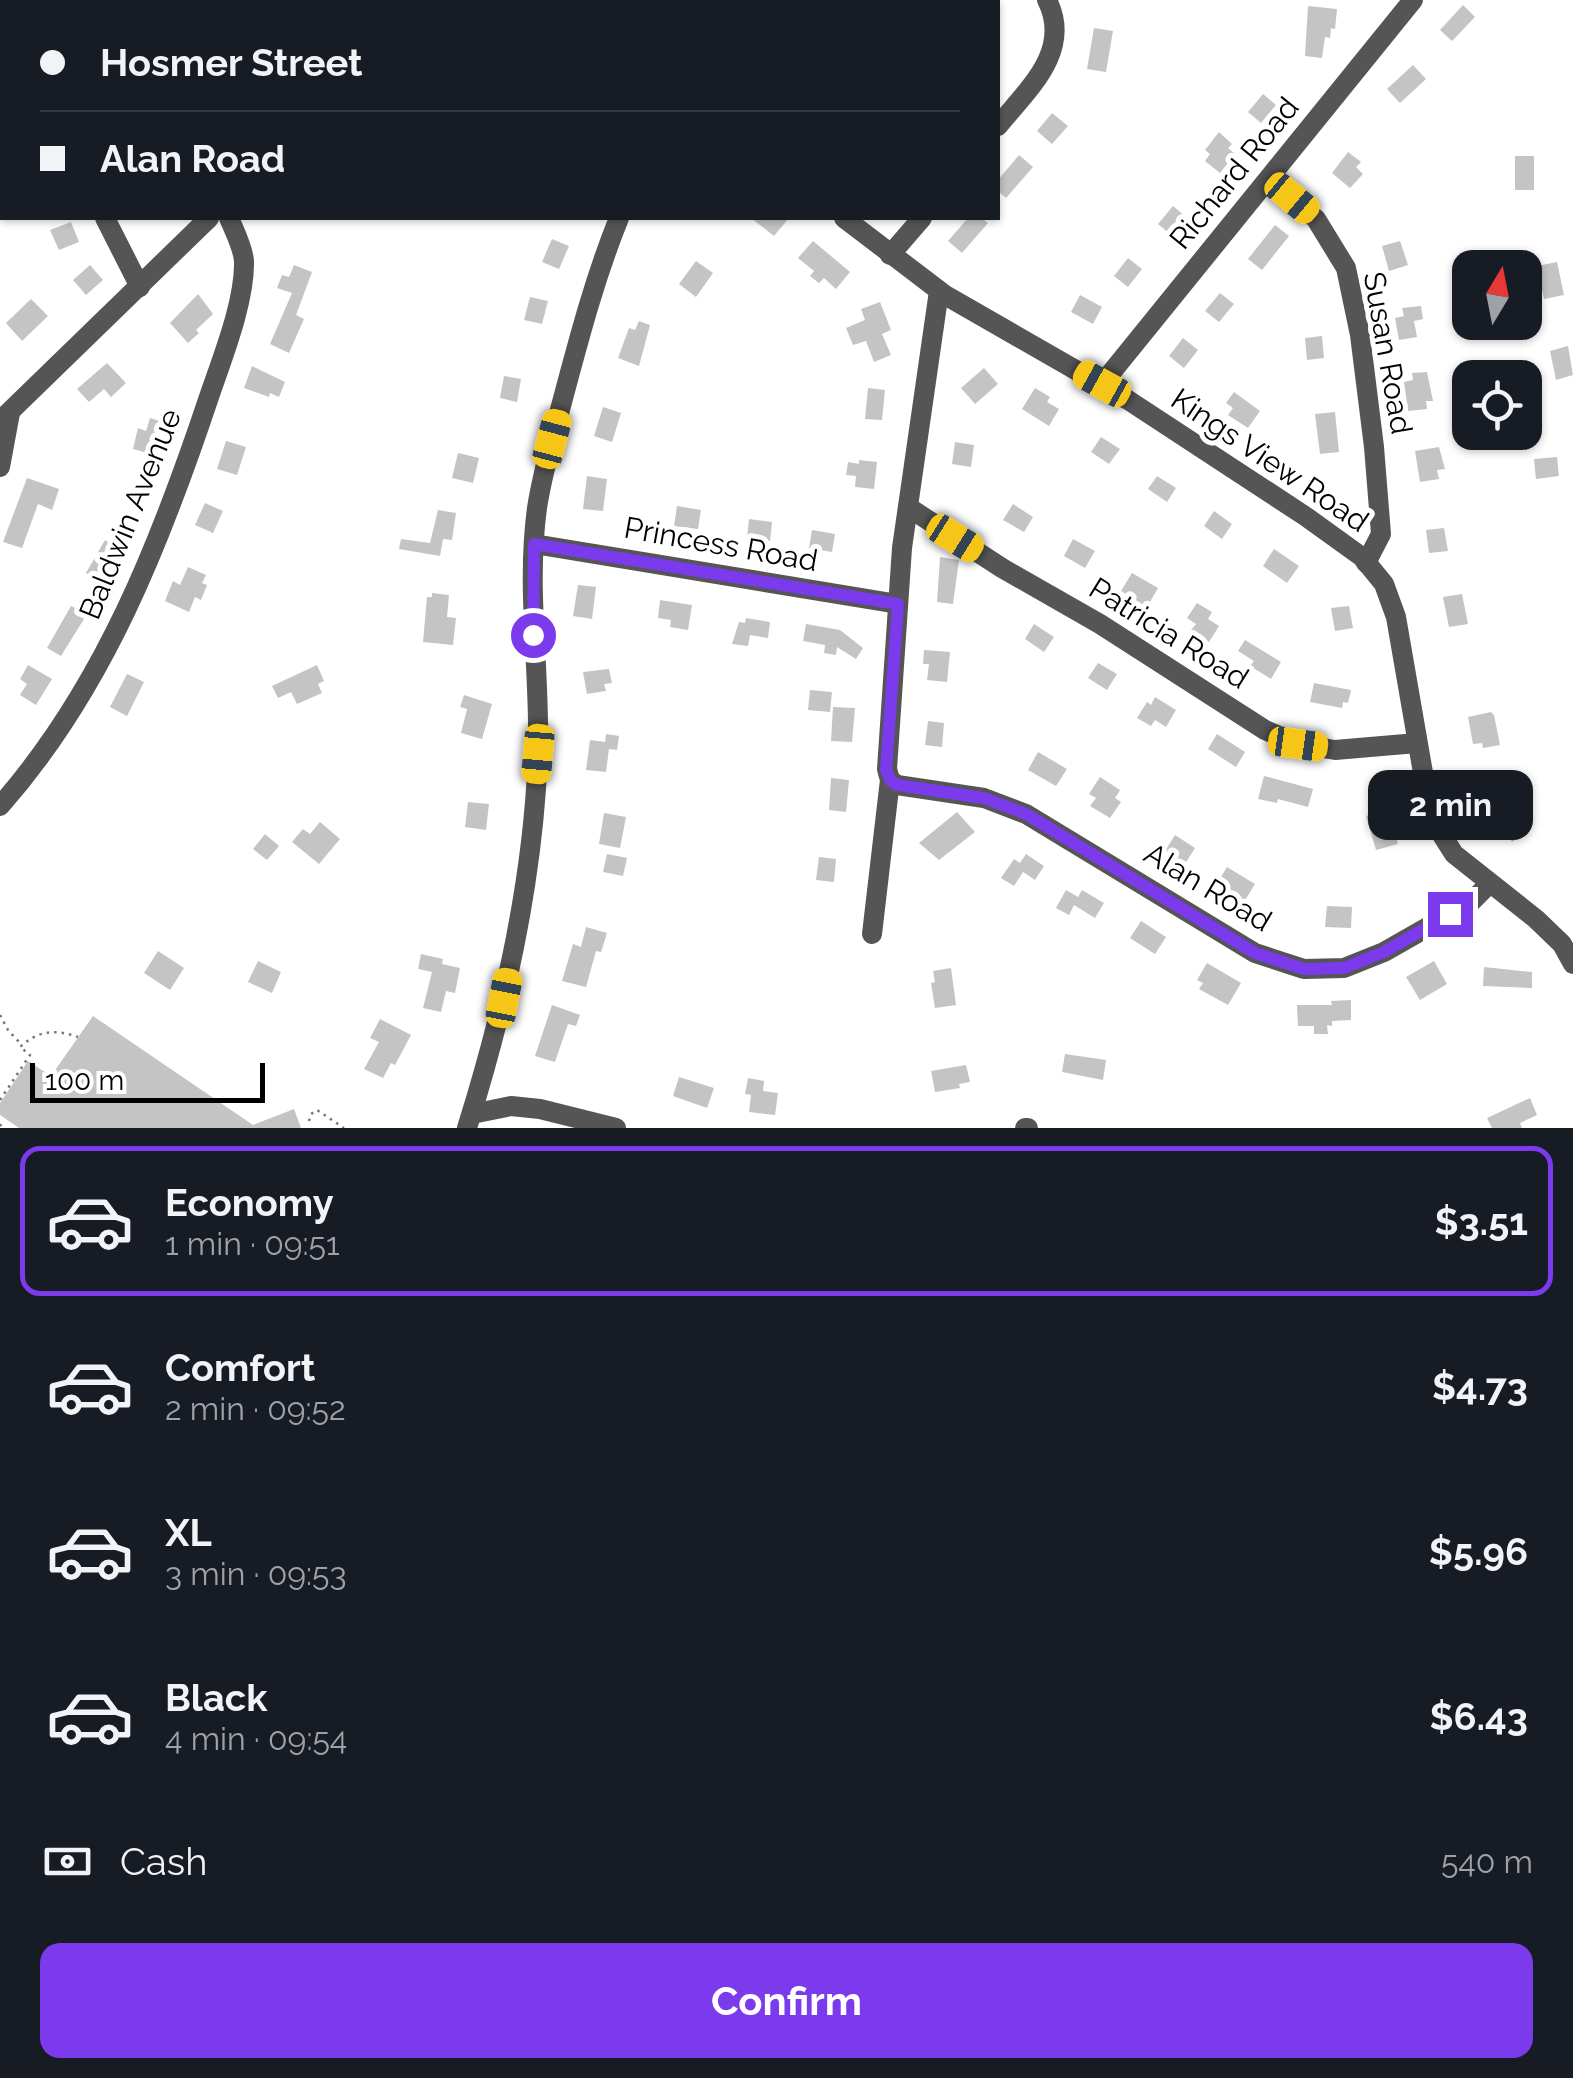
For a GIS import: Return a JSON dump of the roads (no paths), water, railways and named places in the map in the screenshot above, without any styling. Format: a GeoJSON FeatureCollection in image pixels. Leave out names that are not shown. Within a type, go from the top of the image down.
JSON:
{"type":"FeatureCollection","features":[{"type":"Feature","properties":{"kind":"street"},"geometry":{"type":"LineString","coordinates":[[1000,124],[1049,63],[1056,30],[1048,0]]}},
{"type":"Feature","properties":{"kind":"street","name":"Richard Road"},"geometry":{"type":"LineString","coordinates":[[1102,384],[1411,0]]}},
{"type":"Feature","properties":{"kind":"street","name":"Susan Road"},"geometry":{"type":"LineString","coordinates":[[1268,178],[1316,218],[1346,268],[1360,336],[1381,534],[1366,563]]}},
{"type":"Feature","properties":{"kind":"street"},"geometry":{"type":"LineString","coordinates":[[105,220],[140,288]]}},
{"type":"Feature","properties":{"kind":"street"},"geometry":{"type":"LineString","coordinates":[[0,467],[5,417],[208,220]]}},
{"type":"Feature","properties":{"kind":"street","name":"Baldwin Avenue"},"geometry":{"type":"LineString","coordinates":[[2,800],[34,767],[86,688],[114,636],[178,486],[234,324],[244,259],[230,220]]}},
{"type":"Feature","properties":{"kind":"street"},"geometry":{"type":"LineString","coordinates":[[469,1121],[488,1066],[504,998],[531,824],[538,736],[532,613],[534,544],[544,473],[578,337],[598,269],[618,220]]}},
{"type":"Feature","properties":{"kind":"street","name":"Kings View Road"},"geometry":{"type":"LineString","coordinates":[[846,220],[938,291],[1102,384],[1305,516],[1366,563],[1384,584],[1396,617],[1435,824],[1454,854],[1536,919],[1562,944],[1573,964]]}},
{"type":"Feature","properties":{"kind":"street"},"geometry":{"type":"LineString","coordinates":[[890,255],[920,220]]}},
{"type":"Feature","properties":{"kind":"street"},"geometry":{"type":"LineString","coordinates":[[872,934],[890,780],[886,769],[898,604],[938,291]]}},
{"type":"Feature","properties":{"kind":"street","name":"Patricia Road"},"geometry":{"type":"LineString","coordinates":[[908,507],[1264,730],[1298,744],[1335,750],[1417,743]]}},
{"type":"Feature","properties":{"kind":"street","name":"Princess Road"},"geometry":{"type":"LineString","coordinates":[[534,544],[898,604]]}},
{"type":"Feature","properties":{"kind":"street","name":"Alan Road"},"geometry":{"type":"LineString","coordinates":[[890,780],[897,785],[984,798],[1026,814],[1255,953],[1304,969],[1344,968],[1384,952],[1470,903],[1489,884]]}},
{"type":"Feature","properties":{"kind":"street"},"geometry":{"type":"LineString","coordinates":[[469,1121],[511,1106],[540,1109],[616,1128]]}}]}
